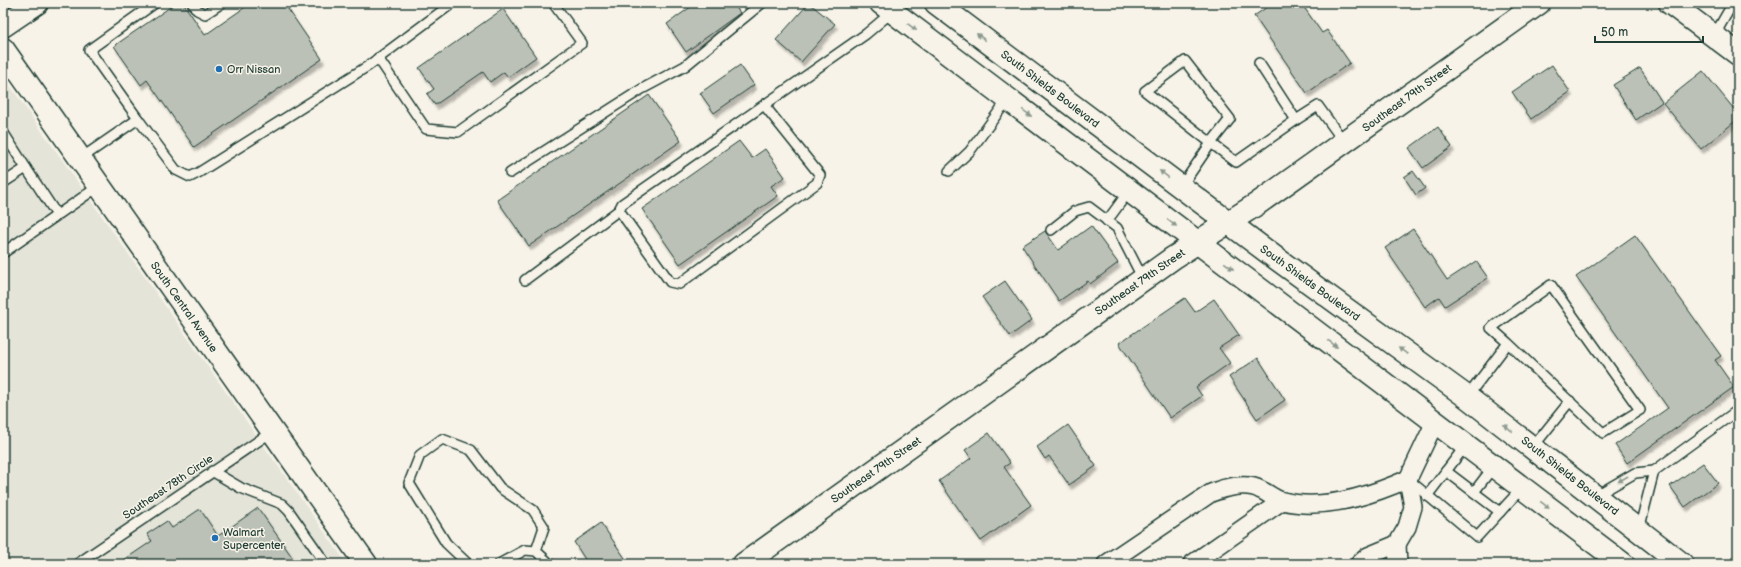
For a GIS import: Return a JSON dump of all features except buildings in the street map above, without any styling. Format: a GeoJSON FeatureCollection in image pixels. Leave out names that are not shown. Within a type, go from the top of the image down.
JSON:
{"type":"FeatureCollection","features":[{"type":"Feature","properties":{"kind":"main road"},"geometry":{"type":"LineString","coordinates":[[3,26],[37,3]]}},
{"type":"Feature","properties":{"kind":"main road","name":"South Shields Boulevard"},"geometry":{"type":"LineString","coordinates":[[936,3],[1228,223],[1467,397],[1682,564]]}},
{"type":"Feature","properties":{"kind":"main road","name":"Southeast 79th Street"},"geometry":{"type":"LineString","coordinates":[[744,564],[1143,279],[1228,223],[1539,3]]}},
{"type":"Feature","properties":{"kind":"main road"},"geometry":{"type":"LineString","coordinates":[[1670,3],[1738,54]]}},
{"type":"Feature","properties":{"kind":"main road"},"geometry":{"type":"LineString","coordinates":[[886,7],[1494,466],[1617,562]]}},
{"type":"Feature","properties":{"kind":"main road","name":"South Central Avenue"},"geometry":{"type":"LineString","coordinates":[[3,49],[366,564]]}},
{"type":"Feature","properties":{"kind":"street"},"geometry":{"type":"LineString","coordinates":[[1398,564],[1397,544],[1407,527],[1413,507],[1408,480],[1435,422]]}},
{"type":"Feature","properties":{"kind":"street"},"geometry":{"type":"LineString","coordinates":[[1106,564],[1204,497],[1224,487],[1243,486],[1259,489],[1282,501],[1331,503],[1381,491],[1408,480]]}},
{"type":"Feature","properties":{"kind":"street"},"geometry":{"type":"LineString","coordinates":[[1192,564],[1282,501]]}},
{"type":"Feature","properties":{"kind":"street"},"geometry":{"type":"LineString","coordinates":[[1359,564],[1368,556],[1397,544]]}},
{"type":"Feature","properties":{"kind":"lane"},"geometry":{"type":"LineString","coordinates":[[155,3],[89,50],[138,120],[176,170],[190,177],[198,174],[378,58],[452,4]]}},
{"type":"Feature","properties":{"kind":"lane"},"geometry":{"type":"LineString","coordinates":[[192,3],[197,10],[205,14],[222,3]]}},
{"type":"Feature","properties":{"kind":"lane"},"geometry":{"type":"LineString","coordinates":[[378,58],[426,129],[458,132],[582,43],[553,3]]}},
{"type":"Feature","properties":{"kind":"lane"},"geometry":{"type":"LineString","coordinates":[[510,173],[642,89],[685,66],[762,3]]}},
{"type":"Feature","properties":{"kind":"lane"},"geometry":{"type":"LineString","coordinates":[[1714,36],[1733,3]]}},
{"type":"Feature","properties":{"kind":"lane"},"geometry":{"type":"LineString","coordinates":[[525,280],[619,210],[622,204],[866,34],[886,7]]}},
{"type":"Feature","properties":{"kind":"lane"},"geometry":{"type":"LineString","coordinates":[[1180,187],[1211,143],[1230,119],[1184,61],[1145,91],[1211,143],[1236,162],[1318,106],[1344,142]]}},
{"type":"Feature","properties":{"kind":"lane"},"geometry":{"type":"LineString","coordinates":[[1259,63],[1296,120]]}},
{"type":"Feature","properties":{"kind":"lane"},"geometry":{"type":"LineString","coordinates":[[949,171],[970,151],[1008,99]]}},
{"type":"Feature","properties":{"kind":"lane"},"geometry":{"type":"LineString","coordinates":[[619,210],[670,282],[679,284],[817,183],[820,175],[764,105]]}},
{"type":"Feature","properties":{"kind":"lane"},"geometry":{"type":"LineString","coordinates":[[80,159],[138,120]]}},
{"type":"Feature","properties":{"kind":"lane"},"geometry":{"type":"LineString","coordinates":[[3,132],[7,145],[26,168],[57,215]]}},
{"type":"Feature","properties":{"kind":"lane"},"geometry":{"type":"LineString","coordinates":[[3,183],[26,168]]}},
{"type":"Feature","properties":{"kind":"lane"},"geometry":{"type":"LineString","coordinates":[[3,253],[99,186]]}},
{"type":"Feature","properties":{"kind":"lane"},"geometry":{"type":"LineString","coordinates":[[1107,221],[1129,191]]}},
{"type":"Feature","properties":{"kind":"lane"},"geometry":{"type":"LineString","coordinates":[[1051,230],[1075,211],[1089,207],[1116,228],[1143,279]]}},
{"type":"Feature","properties":{"kind":"lane"},"geometry":{"type":"LineString","coordinates":[[1551,285],[1640,410],[1603,432],[1508,343],[1490,328],[1551,285]]}},
{"type":"Feature","properties":{"kind":"lane"},"geometry":{"type":"LineString","coordinates":[[1467,397],[1508,343]]}},
{"type":"Feature","properties":{"kind":"lane"},"geometry":{"type":"LineString","coordinates":[[1533,447],[1570,401]]}},
{"type":"Feature","properties":{"kind":"lane"},"geometry":{"type":"LineString","coordinates":[[1596,496],[1635,473],[1654,471],[1738,410]]}},
{"type":"Feature","properties":{"kind":"lane","name":"Southeast 78th Circle"},"geometry":{"type":"LineString","coordinates":[[77,564],[273,431]]}},
{"type":"Feature","properties":{"kind":"lane"},"geometry":{"type":"LineString","coordinates":[[468,564],[446,543],[409,483],[420,456],[442,439],[471,450],[500,488],[533,510],[544,528],[536,551]]}},
{"type":"Feature","properties":{"kind":"lane"},"geometry":{"type":"LineString","coordinates":[[1427,496],[1466,445]]}},
{"type":"Feature","properties":{"kind":"lane"},"geometry":{"type":"LineString","coordinates":[[1474,492],[1494,466]]}},
{"type":"Feature","properties":{"kind":"lane"},"geometry":{"type":"LineString","coordinates":[[212,471],[241,488],[282,504],[289,511],[326,564]]}},
{"type":"Feature","properties":{"kind":"lane"},"geometry":{"type":"LineString","coordinates":[[1446,471],[1500,512]]}},
{"type":"Feature","properties":{"kind":"lane"},"geometry":{"type":"LineString","coordinates":[[1639,530],[1654,471]]}},
{"type":"Feature","properties":{"kind":"lane"},"geometry":{"type":"LineString","coordinates":[[1408,480],[1476,537],[1522,488]]}},
{"type":"Feature","properties":{"kind":"lane"},"geometry":{"type":"LineString","coordinates":[[499,564],[525,550],[536,551],[550,564]]}},
{"type":"Feature","properties":{"kind":"shaded area"},"geometry":{"type":"Polygon","coordinates":[[[3,76],[347,564],[3,564],[3,76]]]}},
{"type":"Feature","properties":{"kind":"place","name":"Orr Nissan"},"geometry":{"type":"Point","coordinates":[219,69]}},
{"type":"Feature","properties":{"kind":"place","name":"Walmart Supercenter"},"geometry":{"type":"Point","coordinates":[215,538]}}]}
